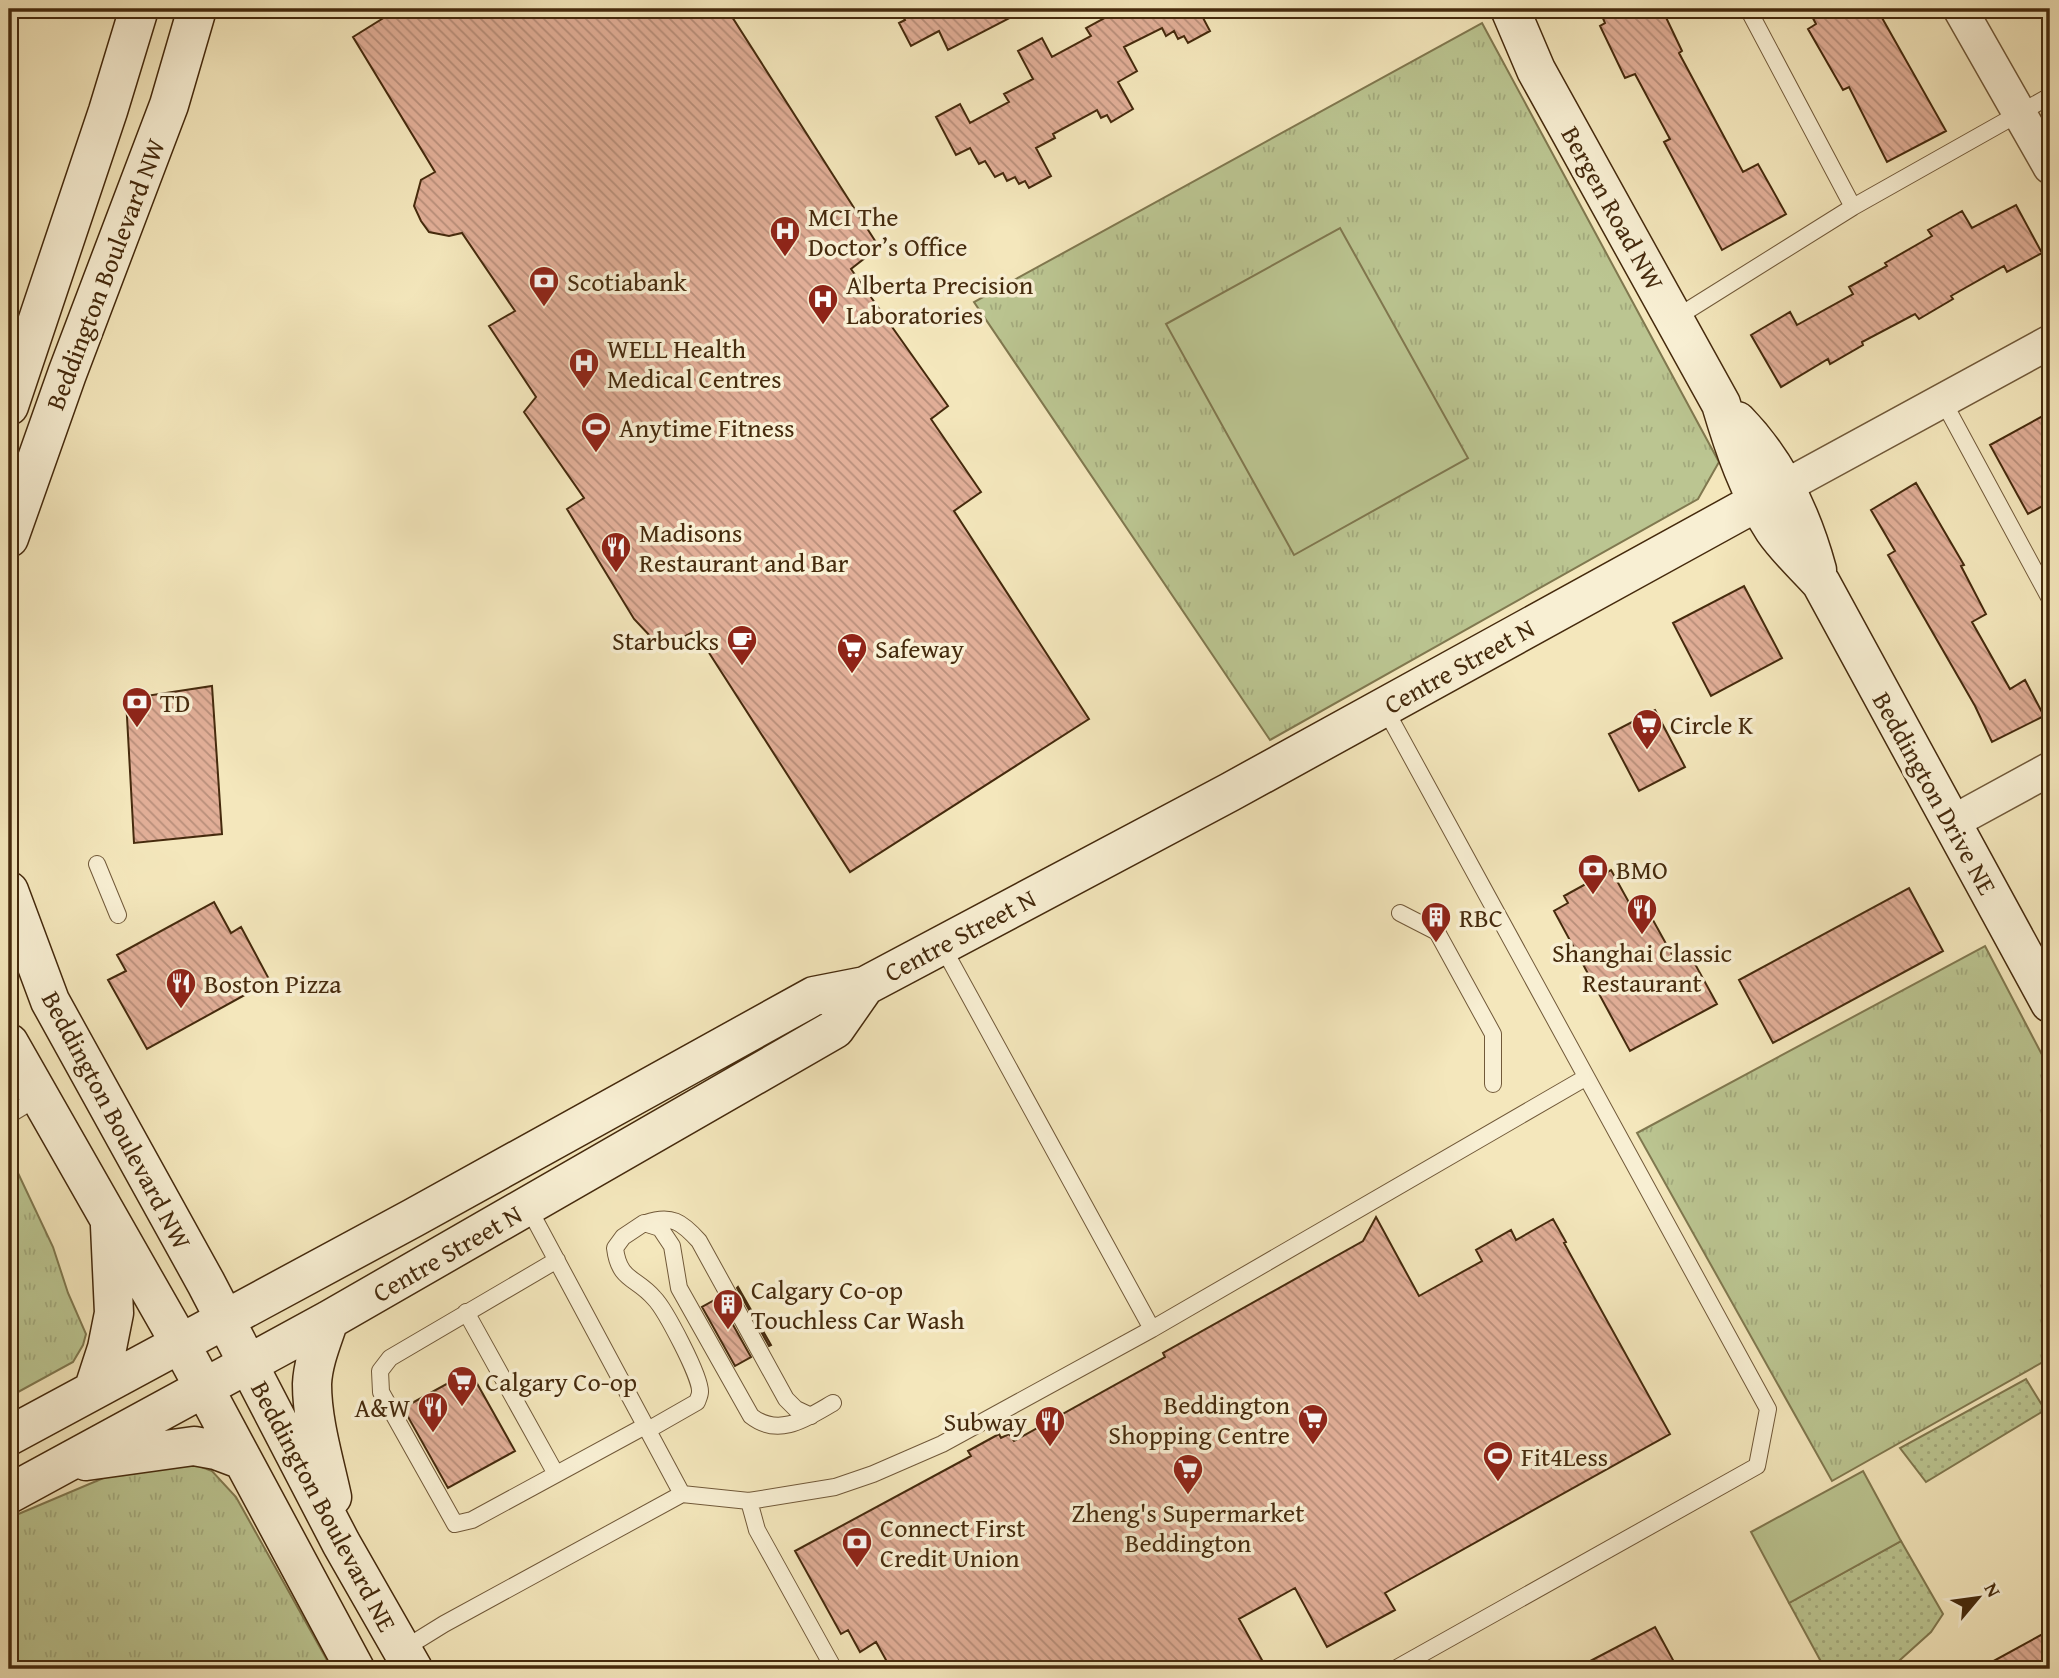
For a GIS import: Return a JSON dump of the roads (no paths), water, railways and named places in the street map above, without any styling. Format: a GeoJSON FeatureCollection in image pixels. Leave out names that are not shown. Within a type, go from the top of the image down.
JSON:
{"type":"FeatureCollection","features":[{"type":"Feature","properties":{"kind":"main road","name":"Beddington Boulevard NW"},"geometry":{"type":"LineString","coordinates":[[9,406],[108,111],[139,9]]}},
{"type":"Feature","properties":{"kind":"main road","name":"Beddington Boulevard NW"},"geometry":{"type":"LineString","coordinates":[[9,538],[67,374],[169,105],[197,9]]}},
{"type":"Feature","properties":{"kind":"main road","name":"Bergen Road NW"},"geometry":{"type":"LineString","coordinates":[[1510,9],[1536,70],[1721,404],[1758,443],[1771,494]]}},
{"type":"Feature","properties":{"kind":"main road","name":"Beddington Drive NE"},"geometry":{"type":"LineString","coordinates":[[1771,494],[1774,530],[1821,583],[2050,1003]]}},
{"type":"Feature","properties":{"kind":"main road","name":"Centre Street N"},"geometry":{"type":"LineString","coordinates":[[9,1494],[204,1388],[236,1342],[814,996],[865,986],[1384,707],[1771,494]]}},
{"type":"Feature","properties":{"kind":"main road","name":"Beddington Boulevard NW"},"geometry":{"type":"LineString","coordinates":[[9,891],[50,1001],[236,1342]]}},
{"type":"Feature","properties":{"kind":"main road","name":"Centre Street N"},"geometry":{"type":"LineString","coordinates":[[9,1436],[180,1343],[236,1342],[328,1320],[835,1029],[865,986]]}},
{"type":"Feature","properties":{"kind":"main road","name":"Beddington Boulevard NW"},"geometry":{"type":"LineString","coordinates":[[9,1043],[24,1106],[110,1220],[180,1343]]}},
{"type":"Feature","properties":{"kind":"main road"},"geometry":{"type":"LineString","coordinates":[[94,1388],[107,1348],[114,1313],[110,1220]]}},
{"type":"Feature","properties":{"kind":"main road"},"geometry":{"type":"LineString","coordinates":[[328,1320],[312,1382],[314,1410],[341,1543]]}},
{"type":"Feature","properties":{"kind":"main road","name":"Beddington Boulevard NE"},"geometry":{"type":"LineString","coordinates":[[236,1342],[341,1543],[407,1660]]}},
{"type":"Feature","properties":{"kind":"main road","name":"Beddington Boulevard NE"},"geometry":{"type":"LineString","coordinates":[[180,1343],[240,1460],[355,1669]]}},
{"type":"Feature","properties":{"kind":"main road"},"geometry":{"type":"LineString","coordinates":[[60,1465],[194,1446],[216,1450],[240,1460]]}},
{"type":"Feature","properties":{"kind":"street"},"geometry":{"type":"LineString","coordinates":[[1960,9],[2050,167]]}},
{"type":"Feature","properties":{"kind":"street","name":"Centre Street N"},"geometry":{"type":"LineString","coordinates":[[1771,494],[2050,342]]}},
{"type":"Feature","properties":{"kind":"street"},"geometry":{"type":"LineString","coordinates":[[1951,823],[2050,769]]}},
{"type":"Feature","properties":{"kind":"lane"},"geometry":{"type":"LineString","coordinates":[[1748,9],[1853,207]]}},
{"type":"Feature","properties":{"kind":"lane"},"geometry":{"type":"LineString","coordinates":[[1674,318],[1853,207],[2050,96]]}},
{"type":"Feature","properties":{"kind":"lane"},"geometry":{"type":"LineString","coordinates":[[1943,401],[2043,568],[2050,599]]}},
{"type":"Feature","properties":{"kind":"lane"},"geometry":{"type":"LineString","coordinates":[[1384,707],[1768,1409],[1757,1466],[1395,1669]]}},
{"type":"Feature","properties":{"kind":"lane"},"geometry":{"type":"LineString","coordinates":[[97,864],[118,915]]}},
{"type":"Feature","properties":{"kind":"lane"},"geometry":{"type":"LineString","coordinates":[[1400,913],[1437,932],[1493,1034],[1493,1084]]}},
{"type":"Feature","properties":{"kind":"lane"},"geometry":{"type":"LineString","coordinates":[[941,944],[1152,1329]]}},
{"type":"Feature","properties":{"kind":"lane"},"geometry":{"type":"LineString","coordinates":[[407,1660],[444,1624],[682,1494],[749,1501],[835,1487],[896,1464],[953,1438],[1152,1329],[1585,1078]]}},
{"type":"Feature","properties":{"kind":"lane"},"geometry":{"type":"LineString","coordinates":[[528,1207],[682,1494]]}},
{"type":"Feature","properties":{"kind":"lane"},"geometry":{"type":"LineString","coordinates":[[557,1260],[390,1358],[380,1371],[381,1392],[455,1524],[472,1520],[697,1402],[701,1392],[696,1372],[657,1300],[630,1279],[617,1264],[615,1248],[623,1237],[644,1223],[661,1217],[677,1221],[699,1241],[786,1399],[796,1409],[811,1416]]}},
{"type":"Feature","properties":{"kind":"lane"},"geometry":{"type":"LineString","coordinates":[[644,1223],[660,1228],[672,1246],[679,1288],[751,1416],[761,1424],[779,1427],[797,1423],[833,1404]]}},
{"type":"Feature","properties":{"kind":"lane"},"geometry":{"type":"LineString","coordinates":[[466,1312],[556,1474]]}},
{"type":"Feature","properties":{"kind":"lane"},"geometry":{"type":"LineString","coordinates":[[749,1501],[757,1531],[834,1669]]}},
{"type":"Feature","properties":{"kind":"place","name":"MCI The Doctor’s Office"},"geometry":{"type":"Point","coordinates":[785,258]}},
{"type":"Feature","properties":{"kind":"place","name":"Scotiabank"},"geometry":{"type":"Point","coordinates":[544,308]}},
{"type":"Feature","properties":{"kind":"place","name":"Alberta Precision Laboratories"},"geometry":{"type":"Point","coordinates":[823,326]}},
{"type":"Feature","properties":{"kind":"place","name":"WELL Health Medical Centres"},"geometry":{"type":"Point","coordinates":[584,390]}},
{"type":"Feature","properties":{"kind":"place","name":"Anytime Fitness"},"geometry":{"type":"Point","coordinates":[596,454]}},
{"type":"Feature","properties":{"kind":"place","name":"Madisons Restaurant and Bar"},"geometry":{"type":"Point","coordinates":[616,574]}},
{"type":"Feature","properties":{"kind":"place","name":"Starbucks"},"geometry":{"type":"Point","coordinates":[742,667]}},
{"type":"Feature","properties":{"kind":"place","name":"Safeway"},"geometry":{"type":"Point","coordinates":[852,675]}},
{"type":"Feature","properties":{"kind":"place","name":"TD"},"geometry":{"type":"Point","coordinates":[137,729]}},
{"type":"Feature","properties":{"kind":"place","name":"Circle K"},"geometry":{"type":"Point","coordinates":[1647,751]}},
{"type":"Feature","properties":{"kind":"place","name":"BMO"},"geometry":{"type":"Point","coordinates":[1593,896]}},
{"type":"Feature","properties":{"kind":"place","name":"Shanghai Classic Restaurant"},"geometry":{"type":"Point","coordinates":[1642,936]}},
{"type":"Feature","properties":{"kind":"place","name":"RBC"},"geometry":{"type":"Point","coordinates":[1436,944]}},
{"type":"Feature","properties":{"kind":"place","name":"Boston Pizza"},"geometry":{"type":"Point","coordinates":[181,1010]}},
{"type":"Feature","properties":{"kind":"place","name":"Calgary Co-op Touchless Car Wash"},"geometry":{"type":"Point","coordinates":[728,1331]}},
{"type":"Feature","properties":{"kind":"place","name":"Calgary Co-op"},"geometry":{"type":"Point","coordinates":[462,1408]}},
{"type":"Feature","properties":{"kind":"place","name":"A&W"},"geometry":{"type":"Point","coordinates":[433,1434]}},
{"type":"Feature","properties":{"kind":"place","name":"Beddington Shopping Centre"},"geometry":{"type":"Point","coordinates":[1313,1446]}},
{"type":"Feature","properties":{"kind":"place","name":"Subway"},"geometry":{"type":"Point","coordinates":[1050,1448]}},
{"type":"Feature","properties":{"kind":"place","name":"Fit4Less"},"geometry":{"type":"Point","coordinates":[1498,1483]}},
{"type":"Feature","properties":{"kind":"place","name":"Zheng's Supermarket Beddington"},"geometry":{"type":"Point","coordinates":[1188,1496]}},
{"type":"Feature","properties":{"kind":"place","name":"Connect First Credit Union"},"geometry":{"type":"Point","coordinates":[857,1569]}}]}
